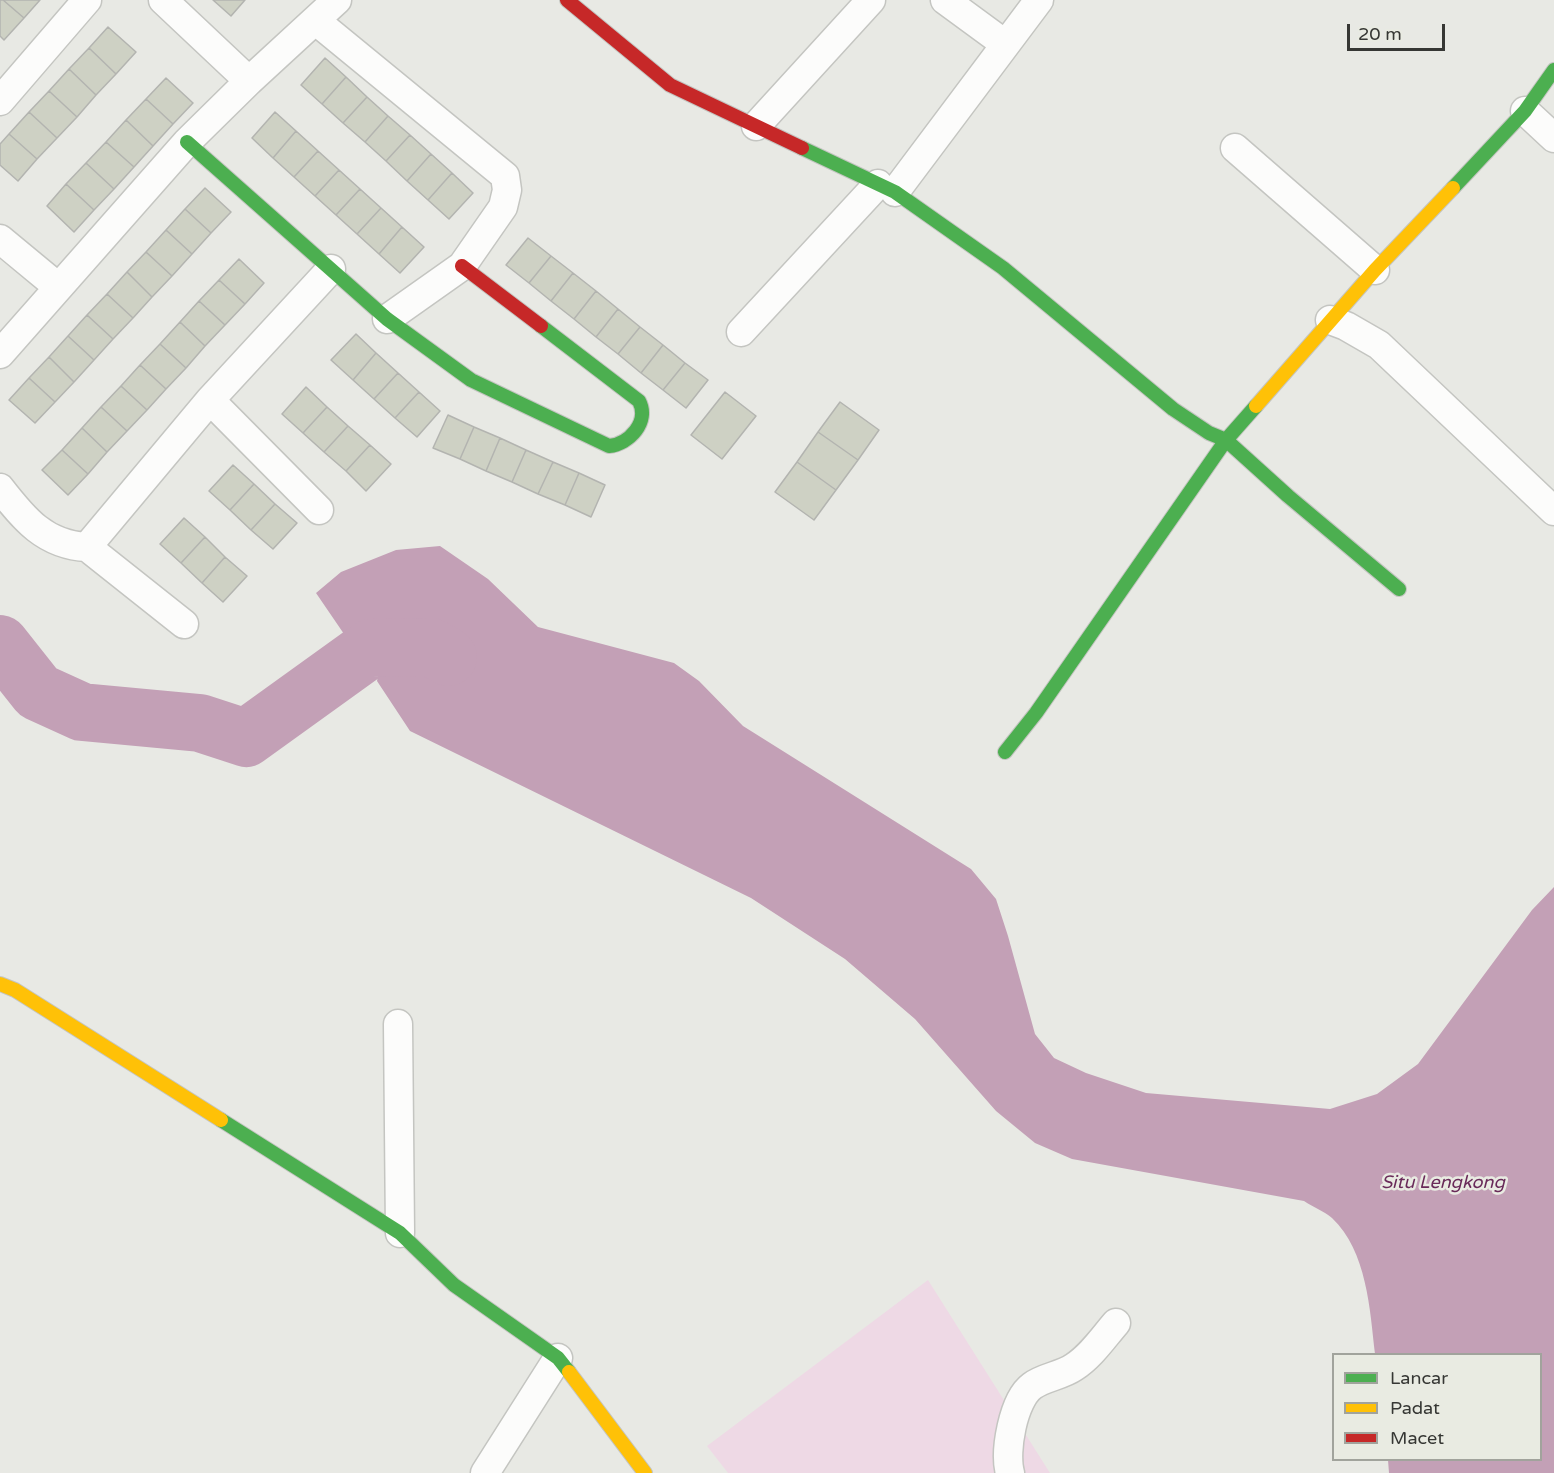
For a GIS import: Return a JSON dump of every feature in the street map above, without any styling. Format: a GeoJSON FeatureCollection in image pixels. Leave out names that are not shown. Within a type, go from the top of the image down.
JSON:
{"type":"FeatureCollection","features":[{"type":"Feature","properties":{"kind":"street"},"geometry":{"type":"LineString","coordinates":[[0,101],[87,0]]}},
{"type":"Feature","properties":{"kind":"street"},"geometry":{"type":"LineString","coordinates":[[163,0],[249,81]]}},
{"type":"Feature","properties":{"kind":"street"},"geometry":{"type":"LineString","coordinates":[[0,354],[187,142],[337,0]]}},
{"type":"Feature","properties":{"kind":"street"},"geometry":{"type":"LineString","coordinates":[[567,0],[670,85],[886,188],[1003,268],[1173,409],[1209,433],[1226,440],[1287,496],[1399,589]]}},
{"type":"Feature","properties":{"kind":"street"},"geometry":{"type":"LineString","coordinates":[[756,126],[871,0]]}},
{"type":"Feature","properties":{"kind":"street"},"geometry":{"type":"LineString","coordinates":[[945,0],[1005,44]]}},
{"type":"Feature","properties":{"kind":"street"},"geometry":{"type":"LineString","coordinates":[[741,332],[886,188],[1039,0]]}},
{"type":"Feature","properties":{"kind":"street"},"geometry":{"type":"LineString","coordinates":[[316,21],[505,176],[507,190],[503,207],[462,266],[387,320]]}},
{"type":"Feature","properties":{"kind":"street"},"geometry":{"type":"LineString","coordinates":[[1005,752],[1036,713],[1226,440],[1330,320],[1525,111],[1554,70]]}},
{"type":"Feature","properties":{"kind":"street"},"geometry":{"type":"LineString","coordinates":[[1525,111],[1554,138]]}},
{"type":"Feature","properties":{"kind":"street"},"geometry":{"type":"LineString","coordinates":[[187,142],[387,320],[471,380],[609,446],[620,446],[643,421],[645,414],[639,401],[462,266]]}},
{"type":"Feature","properties":{"kind":"street"},"geometry":{"type":"LineString","coordinates":[[1235,148],[1376,270]]}},
{"type":"Feature","properties":{"kind":"street"},"geometry":{"type":"LineString","coordinates":[[0,239],[58,287]]}},
{"type":"Feature","properties":{"kind":"street"},"geometry":{"type":"LineString","coordinates":[[87,547],[210,400],[332,269]]}},
{"type":"Feature","properties":{"kind":"street"},"geometry":{"type":"LineString","coordinates":[[1330,320],[1379,345],[1554,511]]}},
{"type":"Feature","properties":{"kind":"street"},"geometry":{"type":"LineString","coordinates":[[210,400],[319,510]]}},
{"type":"Feature","properties":{"kind":"street"},"geometry":{"type":"LineString","coordinates":[[0,488],[24,519],[54,540],[70,546],[87,547],[184,624]]}},
{"type":"Feature","properties":{"kind":"street"},"geometry":{"type":"LineString","coordinates":[[0,984],[15,990],[400,1233],[453,1285],[558,1358],[645,1473]]}},
{"type":"Feature","properties":{"kind":"street"},"geometry":{"type":"LineString","coordinates":[[398,1024],[400,1233]]}},
{"type":"Feature","properties":{"kind":"street"},"geometry":{"type":"LineString","coordinates":[[1010,1473],[1007,1447],[1013,1423],[1026,1392],[1034,1385],[1059,1375],[1083,1361],[1116,1323]]}},
{"type":"Feature","properties":{"kind":"street"},"geometry":{"type":"LineString","coordinates":[[485,1473],[558,1358]]}},
{"type":"Feature","properties":{"kind":"shaded area"},"geometry":{"type":"Polygon","coordinates":[[[928,1280],[1050,1473],[728,1473],[707,1446],[928,1280]]]}},
{"type":"Feature","properties":{"kind":"water","name":"Situ Lengkong"},"geometry":{"type":"Polygon","coordinates":[[[440,546],[488,579],[538,627],[674,663],[699,681],[743,726],[971,869],[996,899],[1035,1034],[1054,1058],[1086,1073],[1146,1093],[1330,1109],[1377,1094],[1418,1064],[1532,910],[1554,887],[1554,1473],[1389,1473],[1388,1461],[1542,1461],[1542,1353],[1375,1353],[1365,1282],[1360,1264],[1344,1232],[1326,1213],[1304,1201],[1072,1159],[1035,1143],[996,1111],[915,1019],[845,959],[751,898],[410,731],[377,681],[380,666],[371,648],[357,634],[344,634],[316,593],[341,572],[396,550],[440,546]]]}},
{"type":"Feature","properties":{"kind":"building"},"geometry":{"type":"Polygon","coordinates":[[[0,0],[24,18],[4,40],[0,36],[0,0]]]}},
{"type":"Feature","properties":{"kind":"building"},"geometry":{"type":"Polygon","coordinates":[[[3,0],[40,0],[24,18],[3,0]]]}},
{"type":"Feature","properties":{"kind":"building"},"geometry":{"type":"Polygon","coordinates":[[[213,0],[245,0],[231,16],[213,0]]]}},
{"type":"Feature","properties":{"kind":"building"},"geometry":{"type":"Polygon","coordinates":[[[108,27],[136,52],[116,74],[89,48],[108,27]]]}},
{"type":"Feature","properties":{"kind":"building"},"geometry":{"type":"Polygon","coordinates":[[[89,48],[116,74],[96,95],[69,69],[89,48]]]}},
{"type":"Feature","properties":{"kind":"building"},"geometry":{"type":"Polygon","coordinates":[[[325,58],[346,77],[322,104],[301,85],[325,58]]]}},
{"type":"Feature","properties":{"kind":"building"},"geometry":{"type":"Polygon","coordinates":[[[69,69],[96,95],[77,117],[49,91],[69,69]]]}},
{"type":"Feature","properties":{"kind":"building"},"geometry":{"type":"Polygon","coordinates":[[[346,77],[367,97],[343,123],[322,104],[346,77]]]}},
{"type":"Feature","properties":{"kind":"building"},"geometry":{"type":"Polygon","coordinates":[[[166,78],[193,103],[173,124],[146,99],[166,78]]]}},
{"type":"Feature","properties":{"kind":"building"},"geometry":{"type":"Polygon","coordinates":[[[49,91],[77,117],[57,138],[29,112],[49,91]]]}},
{"type":"Feature","properties":{"kind":"building"},"geometry":{"type":"Polygon","coordinates":[[[367,97],[388,116],[365,142],[343,123],[367,97]]]}},
{"type":"Feature","properties":{"kind":"building"},"geometry":{"type":"Polygon","coordinates":[[[146,99],[173,124],[153,146],[126,120],[146,99]]]}},
{"type":"Feature","properties":{"kind":"building"},"geometry":{"type":"Polygon","coordinates":[[[29,112],[57,138],[37,159],[9,134],[29,112]]]}},
{"type":"Feature","properties":{"kind":"building"},"geometry":{"type":"Polygon","coordinates":[[[275,112],[296,131],[273,158],[252,138],[275,112]]]}},
{"type":"Feature","properties":{"kind":"building"},"geometry":{"type":"Polygon","coordinates":[[[388,116],[410,135],[386,161],[365,142],[388,116]]]}},
{"type":"Feature","properties":{"kind":"building"},"geometry":{"type":"Polygon","coordinates":[[[126,120],[153,146],[134,167],[106,142],[126,120]]]}},
{"type":"Feature","properties":{"kind":"building"},"geometry":{"type":"Polygon","coordinates":[[[296,131],[318,151],[294,177],[273,158],[296,131]]]}},
{"type":"Feature","properties":{"kind":"building"},"geometry":{"type":"Polygon","coordinates":[[[9,134],[37,159],[18,181],[0,165],[0,144],[9,134]]]}},
{"type":"Feature","properties":{"kind":"building"},"geometry":{"type":"Polygon","coordinates":[[[410,135],[431,154],[407,181],[386,161],[410,135]]]}},
{"type":"Feature","properties":{"kind":"building"},"geometry":{"type":"Polygon","coordinates":[[[106,142],[134,167],[114,189],[86,163],[106,142]]]}},
{"type":"Feature","properties":{"kind":"building"},"geometry":{"type":"Polygon","coordinates":[[[318,151],[339,170],[315,196],[294,177],[318,151]]]}},
{"type":"Feature","properties":{"kind":"building"},"geometry":{"type":"Polygon","coordinates":[[[431,154],[452,173],[428,200],[407,181],[431,154]]]}},
{"type":"Feature","properties":{"kind":"building"},"geometry":{"type":"Polygon","coordinates":[[[86,163],[114,189],[94,210],[66,184],[86,163]]]}},
{"type":"Feature","properties":{"kind":"building"},"geometry":{"type":"Polygon","coordinates":[[[339,170],[360,189],[336,215],[315,196],[339,170]]]}},
{"type":"Feature","properties":{"kind":"building"},"geometry":{"type":"Polygon","coordinates":[[[452,173],[473,193],[449,219],[428,200],[452,173]]]}},
{"type":"Feature","properties":{"kind":"building"},"geometry":{"type":"Polygon","coordinates":[[[66,184],[94,210],[74,232],[47,206],[66,184]]]}},
{"type":"Feature","properties":{"kind":"building"},"geometry":{"type":"Polygon","coordinates":[[[205,188],[231,212],[211,233],[185,209],[205,188]]]}},
{"type":"Feature","properties":{"kind":"building"},"geometry":{"type":"Polygon","coordinates":[[[360,189],[381,208],[357,234],[336,215],[360,189]]]}},
{"type":"Feature","properties":{"kind":"building"},"geometry":{"type":"Polygon","coordinates":[[[381,208],[402,227],[379,254],[357,234],[381,208]]]}},
{"type":"Feature","properties":{"kind":"building"},"geometry":{"type":"Polygon","coordinates":[[[185,209],[211,233],[192,254],[166,230],[185,209]]]}},
{"type":"Feature","properties":{"kind":"building"},"geometry":{"type":"Polygon","coordinates":[[[402,227],[424,247],[400,273],[379,254],[402,227]]]}},
{"type":"Feature","properties":{"kind":"building"},"geometry":{"type":"Polygon","coordinates":[[[166,230],[192,254],[172,276],[146,252],[166,230]]]}},
{"type":"Feature","properties":{"kind":"building"},"geometry":{"type":"Polygon","coordinates":[[[528,238],[551,256],[529,283],[506,265],[528,238]]]}},
{"type":"Feature","properties":{"kind":"building"},"geometry":{"type":"Polygon","coordinates":[[[146,252],[172,276],[152,297],[127,272],[146,252]]]}},
{"type":"Feature","properties":{"kind":"building"},"geometry":{"type":"Polygon","coordinates":[[[551,256],[573,273],[551,301],[529,283],[551,256]]]}},
{"type":"Feature","properties":{"kind":"building"},"geometry":{"type":"Polygon","coordinates":[[[239,259],[264,283],[245,304],[219,280],[239,259]]]}},
{"type":"Feature","properties":{"kind":"building"},"geometry":{"type":"Polygon","coordinates":[[[127,272],[152,297],[133,318],[107,294],[127,272]]]}},
{"type":"Feature","properties":{"kind":"building"},"geometry":{"type":"Polygon","coordinates":[[[573,273],[596,291],[574,319],[551,301],[573,273]]]}},
{"type":"Feature","properties":{"kind":"building"},"geometry":{"type":"Polygon","coordinates":[[[219,280],[245,304],[225,325],[199,301],[219,280]]]}},
{"type":"Feature","properties":{"kind":"building"},"geometry":{"type":"Polygon","coordinates":[[[596,291],[618,309],[596,337],[574,319],[596,291]]]}},
{"type":"Feature","properties":{"kind":"building"},"geometry":{"type":"Polygon","coordinates":[[[107,294],[133,318],[113,339],[87,315],[107,294]]]}},
{"type":"Feature","properties":{"kind":"building"},"geometry":{"type":"Polygon","coordinates":[[[199,301],[225,325],[205,346],[180,322],[199,301]]]}},
{"type":"Feature","properties":{"kind":"building"},"geometry":{"type":"Polygon","coordinates":[[[618,309],[640,327],[618,354],[596,337],[618,309]]]}},
{"type":"Feature","properties":{"kind":"building"},"geometry":{"type":"Polygon","coordinates":[[[87,315],[113,339],[94,360],[68,336],[87,315]]]}},
{"type":"Feature","properties":{"kind":"building"},"geometry":{"type":"Polygon","coordinates":[[[180,322],[205,346],[186,368],[160,344],[180,322]]]}},
{"type":"Feature","properties":{"kind":"building"},"geometry":{"type":"Polygon","coordinates":[[[640,327],[663,345],[641,373],[618,354],[640,327]]]}},
{"type":"Feature","properties":{"kind":"building"},"geometry":{"type":"Polygon","coordinates":[[[356,334],[376,353],[353,380],[331,360],[356,334]]]}},
{"type":"Feature","properties":{"kind":"building"},"geometry":{"type":"Polygon","coordinates":[[[68,336],[94,360],[74,382],[49,357],[68,336]]]}},
{"type":"Feature","properties":{"kind":"building"},"geometry":{"type":"Polygon","coordinates":[[[160,344],[186,368],[166,389],[140,365],[160,344]]]}},
{"type":"Feature","properties":{"kind":"building"},"geometry":{"type":"Polygon","coordinates":[[[663,345],[685,363],[663,390],[641,373],[663,345]]]}},
{"type":"Feature","properties":{"kind":"building"},"geometry":{"type":"Polygon","coordinates":[[[376,353],[398,373],[374,399],[353,380],[376,353]]]}},
{"type":"Feature","properties":{"kind":"building"},"geometry":{"type":"Polygon","coordinates":[[[49,357],[74,382],[55,402],[29,378],[49,357]]]}},
{"type":"Feature","properties":{"kind":"building"},"geometry":{"type":"Polygon","coordinates":[[[685,363],[708,380],[686,408],[663,390],[685,363]]]}},
{"type":"Feature","properties":{"kind":"building"},"geometry":{"type":"Polygon","coordinates":[[[140,365],[166,389],[147,410],[121,386],[140,365]]]}},
{"type":"Feature","properties":{"kind":"building"},"geometry":{"type":"Polygon","coordinates":[[[398,373],[419,392],[395,418],[374,399],[398,373]]]}},
{"type":"Feature","properties":{"kind":"building"},"geometry":{"type":"Polygon","coordinates":[[[29,378],[55,402],[35,423],[9,400],[29,378]]]}},
{"type":"Feature","properties":{"kind":"building"},"geometry":{"type":"Polygon","coordinates":[[[121,386],[147,410],[127,431],[101,407],[121,386]]]}},
{"type":"Feature","properties":{"kind":"building"},"geometry":{"type":"Polygon","coordinates":[[[306,387],[327,407],[303,433],[282,414],[306,387]]]}},
{"type":"Feature","properties":{"kind":"building"},"geometry":{"type":"Polygon","coordinates":[[[419,392],[440,411],[417,437],[395,418],[419,392]]]}},
{"type":"Feature","properties":{"kind":"building"},"geometry":{"type":"Polygon","coordinates":[[[725,392],[756,416],[722,459],[691,435],[725,392]]]}},
{"type":"Feature","properties":{"kind":"building"},"geometry":{"type":"Polygon","coordinates":[[[840,402],[879,430],[858,460],[818,432],[840,402]]]}},
{"type":"Feature","properties":{"kind":"building"},"geometry":{"type":"Polygon","coordinates":[[[101,407],[127,431],[107,452],[82,428],[101,407]]]}},
{"type":"Feature","properties":{"kind":"building"},"geometry":{"type":"Polygon","coordinates":[[[327,407],[348,426],[324,452],[303,433],[327,407]]]}},
{"type":"Feature","properties":{"kind":"building"},"geometry":{"type":"Polygon","coordinates":[[[448,415],[474,427],[460,459],[433,448],[448,415]]]}},
{"type":"Feature","properties":{"kind":"building"},"geometry":{"type":"Polygon","coordinates":[[[348,426],[370,445],[346,471],[324,452],[348,426]]]}},
{"type":"Feature","properties":{"kind":"building"},"geometry":{"type":"Polygon","coordinates":[[[474,427],[500,438],[486,471],[460,459],[474,427]]]}},
{"type":"Feature","properties":{"kind":"building"},"geometry":{"type":"Polygon","coordinates":[[[82,428],[107,452],[88,474],[62,450],[82,428]]]}},
{"type":"Feature","properties":{"kind":"building"},"geometry":{"type":"Polygon","coordinates":[[[818,432],[858,460],[836,490],[797,462],[818,432]]]}},
{"type":"Feature","properties":{"kind":"building"},"geometry":{"type":"Polygon","coordinates":[[[500,438],[526,450],[512,482],[486,471],[500,438]]]}},
{"type":"Feature","properties":{"kind":"building"},"geometry":{"type":"Polygon","coordinates":[[[370,445],[391,464],[366,491],[346,471],[370,445]]]}},
{"type":"Feature","properties":{"kind":"building"},"geometry":{"type":"Polygon","coordinates":[[[62,450],[88,474],[68,495],[42,470],[62,450]]]}},
{"type":"Feature","properties":{"kind":"building"},"geometry":{"type":"Polygon","coordinates":[[[526,450],[553,462],[538,494],[512,482],[526,450]]]}},
{"type":"Feature","properties":{"kind":"building"},"geometry":{"type":"Polygon","coordinates":[[[553,462],[579,473],[565,505],[538,494],[553,462]]]}},
{"type":"Feature","properties":{"kind":"building"},"geometry":{"type":"Polygon","coordinates":[[[797,462],[836,490],[814,520],[775,492],[797,462]]]}},
{"type":"Feature","properties":{"kind":"building"},"geometry":{"type":"Polygon","coordinates":[[[233,465],[254,484],[230,510],[209,491],[233,465]]]}},
{"type":"Feature","properties":{"kind":"building"},"geometry":{"type":"Polygon","coordinates":[[[579,473],[605,485],[591,517],[565,505],[579,473]]]}},
{"type":"Feature","properties":{"kind":"building"},"geometry":{"type":"Polygon","coordinates":[[[254,484],[275,504],[251,530],[230,510],[254,484]]]}},
{"type":"Feature","properties":{"kind":"building"},"geometry":{"type":"Polygon","coordinates":[[[275,504],[297,523],[273,549],[251,530],[275,504]]]}},
{"type":"Feature","properties":{"kind":"building"},"geometry":{"type":"Polygon","coordinates":[[[184,518],[205,537],[181,563],[160,544],[184,518]]]}},
{"type":"Feature","properties":{"kind":"building"},"geometry":{"type":"Polygon","coordinates":[[[205,537],[225,557],[202,583],[181,563],[205,537]]]}},
{"type":"Feature","properties":{"kind":"building"},"geometry":{"type":"Polygon","coordinates":[[[225,557],[247,576],[223,602],[202,583],[225,557]]]}},
{"type":"Feature","properties":{"kind":"waterway"},"geometry":{"type":"LineString","coordinates":[[0,644],[38,692],[82,712],[200,723],[246,738],[371,648],[431,647],[448,657]]}},
{"type":"Feature","properties":{"kind":"traffic: fast"},"geometry":{"type":"LineString","coordinates":[[1453,188],[1525,111],[1554,70]]}},
{"type":"Feature","properties":{"kind":"traffic: fast"},"geometry":{"type":"LineString","coordinates":[[187,142],[387,319],[471,380],[609,446],[624,441],[636,431],[640,424],[642,409],[639,401],[541,326]]}},
{"type":"Feature","properties":{"kind":"traffic: fast"},"geometry":{"type":"LineString","coordinates":[[802,148],[895,192],[1003,268],[1173,409],[1209,433],[1226,440],[1288,496],[1399,589]]}},
{"type":"Feature","properties":{"kind":"traffic: fast"},"geometry":{"type":"LineString","coordinates":[[1005,752],[1036,713],[1226,440],[1256,406]]}},
{"type":"Feature","properties":{"kind":"traffic: fast"},"geometry":{"type":"LineString","coordinates":[[221,1120],[400,1233],[454,1285],[558,1358],[569,1372]]}},
{"type":"Feature","properties":{"kind":"traffic: slow"},"geometry":{"type":"LineString","coordinates":[[1256,406],[1375,270],[1453,188]]}},
{"type":"Feature","properties":{"kind":"traffic: slow"},"geometry":{"type":"LineString","coordinates":[[0,984],[15,990],[221,1120]]}},
{"type":"Feature","properties":{"kind":"traffic: slow"},"geometry":{"type":"LineString","coordinates":[[569,1372],[645,1473]]}},
{"type":"Feature","properties":{"kind":"traffic: jam"},"geometry":{"type":"LineString","coordinates":[[567,0],[670,85],[802,148]]}},
{"type":"Feature","properties":{"kind":"traffic: jam"},"geometry":{"type":"LineString","coordinates":[[462,266],[541,326]]}}]}
